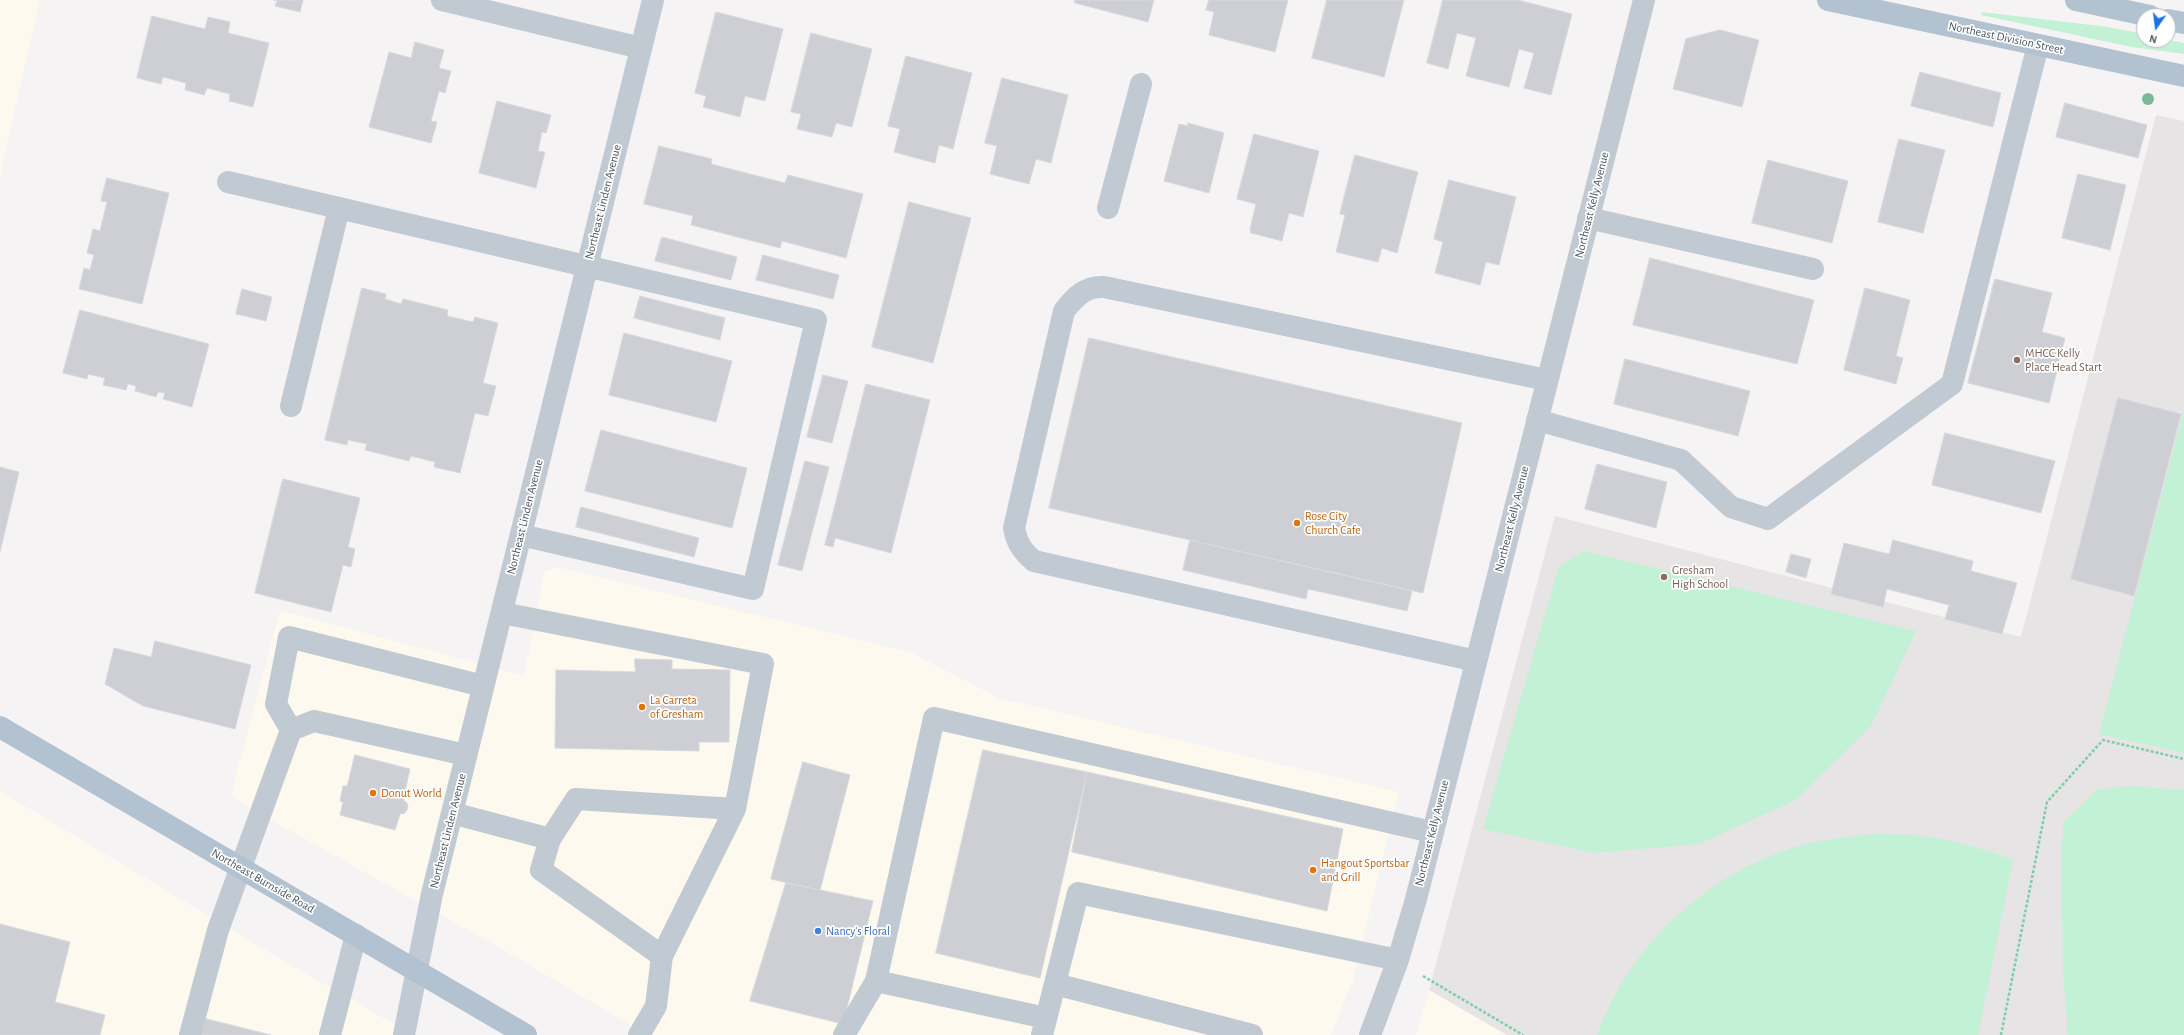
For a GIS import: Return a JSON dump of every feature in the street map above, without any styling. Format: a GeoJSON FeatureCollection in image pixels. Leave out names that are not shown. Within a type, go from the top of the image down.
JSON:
{"type":"FeatureCollection","features":[{"type":"Feature","properties":{"kind":"main road","name":"Northeast Division Street"},"geometry":{"type":"LineString","coordinates":[[1828,0],[2184,76]]}},
{"type":"Feature","properties":{"kind":"main road"},"geometry":{"type":"LineString","coordinates":[[2076,0],[2136,13]]}},
{"type":"Feature","properties":{"kind":"main road","name":"Northeast Burnside Road"},"geometry":{"type":"LineString","coordinates":[[0,727],[526,1035]]}},
{"type":"Feature","properties":{"kind":"street"},"geometry":{"type":"LineString","coordinates":[[442,0],[642,48]]}},
{"type":"Feature","properties":{"kind":"street","name":"Northeast Linden Avenue"},"geometry":{"type":"LineString","coordinates":[[404,1035],[432,894],[653,0]]}},
{"type":"Feature","properties":{"kind":"street","name":"Northeast Kelly Avenue"},"geometry":{"type":"LineString","coordinates":[[1370,1035],[1398,960],[1432,832],[1644,0]]}},
{"type":"Feature","properties":{"kind":"street"},"geometry":{"type":"LineString","coordinates":[[1537,420],[1681,460],[1731,507],[1768,518],[1952,384],[2038,45]]}},
{"type":"Feature","properties":{"kind":"street"},"geometry":{"type":"LineString","coordinates":[[1108,208],[1141,84]]}},
{"type":"Feature","properties":{"kind":"street"},"geometry":{"type":"LineString","coordinates":[[228,182],[816,320],[753,589],[521,535]]}},
{"type":"Feature","properties":{"kind":"street"},"geometry":{"type":"LineString","coordinates":[[291,406],[339,208]]}},
{"type":"Feature","properties":{"kind":"street"},"geometry":{"type":"LineString","coordinates":[[1588,218],[1813,269]]}},
{"type":"Feature","properties":{"kind":"street"},"geometry":{"type":"LineString","coordinates":[[1476,662],[1034,561],[1022,551],[1016,541],[1014,528],[1064,311],[1073,299],[1085,290],[1095,286],[1104,287],[1547,380]]}},
{"type":"Feature","properties":{"kind":"street"},"geometry":{"type":"LineString","coordinates":[[502,613],[763,664],[736,809],[662,956],[656,1006],[639,1035]]}},
{"type":"Feature","properties":{"kind":"street"},"geometry":{"type":"LineString","coordinates":[[291,730],[276,704],[289,637],[483,686]]}},
{"type":"Feature","properties":{"kind":"street"},"geometry":{"type":"LineString","coordinates":[[844,1035],[876,981],[934,718],[1432,832]]}},
{"type":"Feature","properties":{"kind":"street"},"geometry":{"type":"LineString","coordinates":[[190,1035],[218,930],[291,730],[314,721],[466,755]]}},
{"type":"Feature","properties":{"kind":"street"},"geometry":{"type":"LineString","coordinates":[[662,956],[541,870],[550,839],[576,799],[736,809]]}},
{"type":"Feature","properties":{"kind":"street"},"geometry":{"type":"LineString","coordinates":[[452,813],[550,839]]}},
{"type":"Feature","properties":{"kind":"street"},"geometry":{"type":"LineString","coordinates":[[876,981],[1044,1026],[1078,893],[1398,960]]}},
{"type":"Feature","properties":{"kind":"street"},"geometry":{"type":"LineString","coordinates":[[330,1035],[356,935]]}},
{"type":"Feature","properties":{"kind":"street"},"geometry":{"type":"LineString","coordinates":[[1055,984],[1252,1035]]}},
{"type":"Feature","properties":{"kind":"path"},"geometry":{"type":"LineString","coordinates":[[2002,1035],[2047,802],[2103,740],[2184,759]]}},
{"type":"Feature","properties":{"kind":"path"},"geometry":{"type":"LineString","coordinates":[[1398,960],[1522,1035]]}},
{"type":"Feature","properties":{"kind":"shaded area"},"geometry":{"type":"Polygon","coordinates":[[[0,0],[40,0],[0,175],[0,0]]]}},
{"type":"Feature","properties":{"kind":"shaded area","name":"Gresham High School"},"geometry":{"type":"Polygon","coordinates":[[[2156,115],[2184,121],[2184,1035],[1507,1035],[1429,990],[1555,516],[2021,637],[2156,115]]]}},
{"type":"Feature","properties":{"kind":"shaded area"},"geometry":{"type":"Polygon","coordinates":[[[557,567],[910,652],[999,698],[1399,792],[1353,980],[1331,1035],[647,1035],[509,953],[246,806],[231,794],[280,610],[524,676],[544,572],[557,567]]]}},
{"type":"Feature","properties":{"kind":"shaded area"},"geometry":{"type":"Polygon","coordinates":[[[0,791],[272,954],[413,1035],[0,1035],[0,791]]]}},
{"type":"Feature","properties":{"kind":"shaded area"},"geometry":{"type":"Polygon","coordinates":[[[1429,990],[1507,1035],[1416,1035],[1429,990]]]}},
{"type":"Feature","properties":{"kind":"green space"},"geometry":{"type":"Polygon","coordinates":[[[1982,12],[2108,27],[2136,32],[2136,48],[2132,47],[1981,15],[1982,12]]]}},
{"type":"Feature","properties":{"kind":"green space"},"geometry":{"type":"Polygon","coordinates":[[[2176,42],[2184,43],[2184,54],[2139,48],[2176,48],[2176,42]]]}},
{"type":"Feature","properties":{"kind":"green space"},"geometry":{"type":"Polygon","coordinates":[[[2184,410],[2184,753],[2099,734],[2184,410]]]}},
{"type":"Feature","properties":{"kind":"green space"},"geometry":{"type":"Polygon","coordinates":[[[1584,551],[1916,631],[1871,726],[1796,800],[1699,844],[1594,853],[1483,829],[1559,566],[1584,551]]]}},
{"type":"Feature","properties":{"kind":"green space"},"geometry":{"type":"Polygon","coordinates":[[[2131,786],[2184,790],[2184,1035],[2068,1035],[2063,969],[2061,853],[2064,822],[2097,790],[2131,786]]]}},
{"type":"Feature","properties":{"kind":"green space"},"geometry":{"type":"Polygon","coordinates":[[[1897,834],[1947,840],[1979,848],[2013,860],[1978,1035],[1597,1035],[1614,996],[1634,965],[1653,941],[1674,919],[1697,899],[1722,881],[1777,853],[1806,844],[1851,836],[1897,834]]]}},
{"type":"Feature","properties":{"kind":"building"},"geometry":{"type":"Polygon","coordinates":[[[274,0],[303,0],[300,12],[275,6],[277,1],[274,0]]]}},
{"type":"Feature","properties":{"kind":"building"},"geometry":{"type":"Polygon","coordinates":[[[1075,0],[1154,0],[1148,22],[1075,3],[1075,0]]]}},
{"type":"Feature","properties":{"kind":"building"},"geometry":{"type":"Polygon","coordinates":[[[1209,0],[1288,0],[1275,52],[1209,35],[1214,12],[1206,10],[1209,0]]]}},
{"type":"Feature","properties":{"kind":"building"},"geometry":{"type":"Polygon","coordinates":[[[1327,0],[1404,0],[1384,77],[1312,58],[1327,0]]]}},
{"type":"Feature","properties":{"kind":"building"},"geometry":{"type":"Polygon","coordinates":[[[1443,0],[1518,0],[1572,14],[1551,95],[1524,88],[1534,53],[1519,49],[1509,87],[1466,76],[1476,38],[1457,33],[1448,69],[1427,63],[1443,0]]]}},
{"type":"Feature","properties":{"kind":"building"},"geometry":{"type":"Polygon","coordinates":[[[716,12],[783,29],[765,101],[745,96],[740,117],[703,107],[706,96],[695,93],[716,12]]]}},
{"type":"Feature","properties":{"kind":"building"},"geometry":{"type":"Polygon","coordinates":[[[152,16],[205,29],[208,17],[230,22],[228,33],[269,43],[253,107],[229,101],[230,94],[207,88],[204,95],[185,90],[186,83],[163,77],[161,84],[137,78],[152,16]]]}},
{"type":"Feature","properties":{"kind":"building"},"geometry":{"type":"Polygon","coordinates":[[[1720,30],[1759,40],[1742,107],[1673,89],[1686,39],[1720,30]]]}},
{"type":"Feature","properties":{"kind":"building"},"geometry":{"type":"Polygon","coordinates":[[[811,33],[872,49],[852,127],[836,123],[832,137],[797,129],[801,114],[791,112],[811,33]]]}},
{"type":"Feature","properties":{"kind":"building"},"geometry":{"type":"Polygon","coordinates":[[[415,42],[444,50],[439,68],[451,71],[445,93],[439,91],[431,121],[437,122],[431,143],[369,127],[389,52],[411,58],[415,42]]]}},
{"type":"Feature","properties":{"kind":"building"},"geometry":{"type":"Polygon","coordinates":[[[906,56],[972,73],[953,149],[939,145],[935,163],[894,152],[900,129],[888,126],[906,56]]]}},
{"type":"Feature","properties":{"kind":"building"},"geometry":{"type":"Polygon","coordinates":[[[1920,72],[2001,93],[1993,127],[1911,106],[1920,72]]]}},
{"type":"Feature","properties":{"kind":"building"},"geometry":{"type":"Polygon","coordinates":[[[1002,78],[1068,95],[1051,163],[1036,159],[1029,184],[990,174],[997,146],[985,143],[1002,78]]]}},
{"type":"Feature","properties":{"kind":"building"},"geometry":{"type":"Polygon","coordinates":[[[497,101],[551,115],[546,133],[542,132],[538,151],[545,152],[536,188],[479,173],[497,101]]]}},
{"type":"Feature","properties":{"kind":"building"},"geometry":{"type":"Polygon","coordinates":[[[2065,103],[2147,125],[2138,158],[2056,137],[2065,103]]]}},
{"type":"Feature","properties":{"kind":"building"},"geometry":{"type":"Polygon","coordinates":[[[1188,123],[1224,133],[1209,193],[1164,181],[1179,124],[1188,126],[1188,123]]]}},
{"type":"Feature","properties":{"kind":"building"},"geometry":{"type":"Polygon","coordinates":[[[1254,134],[1319,151],[1303,217],[1289,213],[1282,241],[1251,233],[1250,229],[1256,204],[1237,199],[1254,134]]]}},
{"type":"Feature","properties":{"kind":"building"},"geometry":{"type":"Polygon","coordinates":[[[1899,139],[1945,150],[1923,233],[1878,222],[1899,139]]]}},
{"type":"Feature","properties":{"kind":"building"},"geometry":{"type":"Polygon","coordinates":[[[659,146],[712,159],[711,164],[785,183],[788,175],[863,194],[846,258],[782,241],[780,248],[691,225],[693,216],[644,204],[659,146]]]}},
{"type":"Feature","properties":{"kind":"building"},"geometry":{"type":"Polygon","coordinates":[[[1355,155],[1418,172],[1397,253],[1382,248],[1378,262],[1336,252],[1345,215],[1340,214],[1355,155]]]}},
{"type":"Feature","properties":{"kind":"building"},"geometry":{"type":"Polygon","coordinates":[[[1768,160],[1848,181],[1832,243],[1752,223],[1768,160]]]}},
{"type":"Feature","properties":{"kind":"building"},"geometry":{"type":"Polygon","coordinates":[[[2078,174],[2126,185],[2110,250],[2062,238],[2078,174]]]}},
{"type":"Feature","properties":{"kind":"building"},"geometry":{"type":"Polygon","coordinates":[[[107,178],[169,193],[142,304],[79,289],[84,268],[90,270],[94,255],[87,253],[93,229],[100,231],[107,202],[101,201],[107,178]]]}},
{"type":"Feature","properties":{"kind":"building"},"geometry":{"type":"Polygon","coordinates":[[[1449,180],[1516,197],[1499,265],[1486,262],[1480,285],[1435,273],[1443,242],[1434,239],[1449,180]]]}},
{"type":"Feature","properties":{"kind":"building"},"geometry":{"type":"Polygon","coordinates":[[[909,202],[971,218],[933,363],[872,347],[909,202]]]}},
{"type":"Feature","properties":{"kind":"building"},"geometry":{"type":"Polygon","coordinates":[[[662,237],[737,257],[731,280],[655,261],[662,237]]]}},
{"type":"Feature","properties":{"kind":"building"},"geometry":{"type":"Polygon","coordinates":[[[763,255],[839,275],[833,299],[756,280],[763,255]]]}},
{"type":"Feature","properties":{"kind":"building"},"geometry":{"type":"Polygon","coordinates":[[[1650,258],[1814,300],[1797,364],[1633,325],[1650,258]]]}},
{"type":"Feature","properties":{"kind":"building","name":"MHCC Kelly Place Head Start"},"geometry":{"type":"Polygon","coordinates":[[[1995,279],[2052,293],[2042,332],[2065,338],[2049,403],[1968,383],[1995,279]]]}},
{"type":"Feature","properties":{"kind":"building"},"geometry":{"type":"Polygon","coordinates":[[[362,288],[386,294],[385,299],[401,304],[403,299],[448,310],[447,316],[473,322],[475,317],[498,323],[483,383],[496,386],[488,416],[475,413],[460,473],[434,467],[435,462],[411,456],[409,461],[365,450],[367,444],[348,440],[347,445],[325,440],[362,288]]]}},
{"type":"Feature","properties":{"kind":"building"},"geometry":{"type":"Polygon","coordinates":[[[1865,288],[1910,300],[1896,356],[1903,358],[1896,384],[1844,370],[1865,288]]]}},
{"type":"Feature","properties":{"kind":"building"},"geometry":{"type":"Polygon","coordinates":[[[242,289],[272,297],[266,321],[236,314],[242,289]]]}},
{"type":"Feature","properties":{"kind":"building"},"geometry":{"type":"Polygon","coordinates":[[[640,296],[725,318],[720,340],[634,318],[640,296]]]}},
{"type":"Feature","properties":{"kind":"building"},"geometry":{"type":"Polygon","coordinates":[[[80,310],[209,344],[192,407],[163,399],[165,393],[158,392],[156,397],[135,391],[136,386],[128,384],[126,390],[103,385],[105,378],[88,374],[87,379],[63,373],[80,310]]]}},
{"type":"Feature","properties":{"kind":"building"},"geometry":{"type":"Polygon","coordinates":[[[624,333],[732,361],[716,422],[609,395],[624,333]]]}},
{"type":"Feature","properties":{"kind":"building"},"geometry":{"type":"Polygon","coordinates":[[[1089,338],[1462,423],[1423,593],[1049,508],[1089,338]]]}},
{"type":"Feature","properties":{"kind":"building"},"geometry":{"type":"Polygon","coordinates":[[[1625,359],[1750,391],[1738,436],[1614,404],[1625,359]]]}},
{"type":"Feature","properties":{"kind":"building"},"geometry":{"type":"Polygon","coordinates":[[[823,375],[848,381],[832,443],[807,437],[823,375]]]}},
{"type":"Feature","properties":{"kind":"building"},"geometry":{"type":"Polygon","coordinates":[[[866,384],[930,400],[891,553],[835,538],[833,547],[825,545],[866,384]]]}},
{"type":"Feature","properties":{"kind":"building"},"geometry":{"type":"Polygon","coordinates":[[[2118,398],[2181,414],[2134,596],[2071,579],[2118,398]]]}},
{"type":"Feature","properties":{"kind":"building"},"geometry":{"type":"Polygon","coordinates":[[[601,430],[747,468],[732,528],[585,491],[601,430]]]}},
{"type":"Feature","properties":{"kind":"building"},"geometry":{"type":"Polygon","coordinates":[[[1945,433],[2055,461],[2041,513],[1932,485],[1945,433]]]}},
{"type":"Feature","properties":{"kind":"building"},"geometry":{"type":"Polygon","coordinates":[[[805,461],[829,467],[802,571],[778,565],[805,461]]]}},
{"type":"Feature","properties":{"kind":"building"},"geometry":{"type":"Polygon","coordinates":[[[1597,464],[1667,482],[1656,528],[1585,509],[1597,464]]]}},
{"type":"Feature","properties":{"kind":"building"},"geometry":{"type":"Polygon","coordinates":[[[0,467],[19,472],[0,552],[0,467]]]}},
{"type":"Feature","properties":{"kind":"building"},"geometry":{"type":"Polygon","coordinates":[[[283,479],[360,498],[348,547],[355,549],[351,567],[343,565],[331,612],[255,593],[283,479]]]}},
{"type":"Feature","properties":{"kind":"building"},"geometry":{"type":"Polygon","coordinates":[[[581,507],[699,538],[694,557],[576,527],[581,507]]]}},
{"type":"Feature","properties":{"kind":"building"},"geometry":{"type":"Polygon","coordinates":[[[1190,540],[1412,591],[1407,611],[1308,589],[1306,599],[1183,570],[1190,540]]]}},
{"type":"Feature","properties":{"kind":"building"},"geometry":{"type":"Polygon","coordinates":[[[1893,540],[1973,561],[1971,571],[2017,583],[2002,634],[1945,619],[1949,605],[1887,589],[1883,607],[1831,594],[1844,543],[1889,554],[1893,540]]]}},
{"type":"Feature","properties":{"kind":"building"},"geometry":{"type":"Polygon","coordinates":[[[1791,554],[1811,559],[1806,578],[1786,572],[1791,554]]]}},
{"type":"Feature","properties":{"kind":"building"},"geometry":{"type":"Polygon","coordinates":[[[155,641],[251,665],[235,729],[143,706],[105,684],[114,648],[151,657],[155,641]]]}},
{"type":"Feature","properties":{"kind":"building","name":"La Carreta of Gresham"},"geometry":{"type":"Polygon","coordinates":[[[635,659],[672,660],[672,669],[730,670],[729,742],[699,742],[699,751],[555,748],[556,670],[635,672],[635,659]]]}},
{"type":"Feature","properties":{"kind":"building"},"geometry":{"type":"Polygon","coordinates":[[[983,750],[1087,772],[1040,978],[936,953],[983,750]]]}},
{"type":"Feature","properties":{"kind":"building","name":"Donut World"},"geometry":{"type":"Polygon","coordinates":[[[355,755],[410,769],[403,800],[407,803],[408,808],[405,813],[400,814],[395,830],[340,815],[343,802],[340,801],[343,786],[347,786],[355,755]]]}},
{"type":"Feature","properties":{"kind":"building"},"geometry":{"type":"Polygon","coordinates":[[[803,762],[850,775],[820,890],[771,879],[803,762]]]}},
{"type":"Feature","properties":{"kind":"building"},"geometry":{"type":"Polygon","coordinates":[[[1087,772],[1343,829],[1327,911],[1072,852],[1087,772]]]}},
{"type":"Feature","properties":{"kind":"building","name":"Nancy's Floral"},"geometry":{"type":"Polygon","coordinates":[[[786,883],[873,901],[843,1024],[750,1001],[786,883]]]}},
{"type":"Feature","properties":{"kind":"building"},"geometry":{"type":"Polygon","coordinates":[[[0,924],[70,942],[55,1002],[105,1015],[100,1035],[0,1035],[0,924]]]}},
{"type":"Feature","properties":{"kind":"building"},"geometry":{"type":"Polygon","coordinates":[[[199,1017],[271,1035],[195,1035],[199,1017]]]}},
{"type":"Feature","properties":{"kind":"place","name":"MHCC Kelly Place Head Start"},"geometry":{"type":"Point","coordinates":[2017,360]}},
{"type":"Feature","properties":{"kind":"place","name":"Rose City Church Cafe"},"geometry":{"type":"Point","coordinates":[1297,523]}},
{"type":"Feature","properties":{"kind":"place","name":"Gresham High School"},"geometry":{"type":"Point","coordinates":[1664,577]}},
{"type":"Feature","properties":{"kind":"place","name":"La Carreta of Gresham"},"geometry":{"type":"Point","coordinates":[642,707]}},
{"type":"Feature","properties":{"kind":"place","name":"Donut World"},"geometry":{"type":"Point","coordinates":[373,793]}},
{"type":"Feature","properties":{"kind":"place","name":"Hangout Sportsbar and Grill"},"geometry":{"type":"Point","coordinates":[1313,870]}},
{"type":"Feature","properties":{"kind":"place","name":"Nancy's Floral"},"geometry":{"type":"Point","coordinates":[818,931]}}]}
